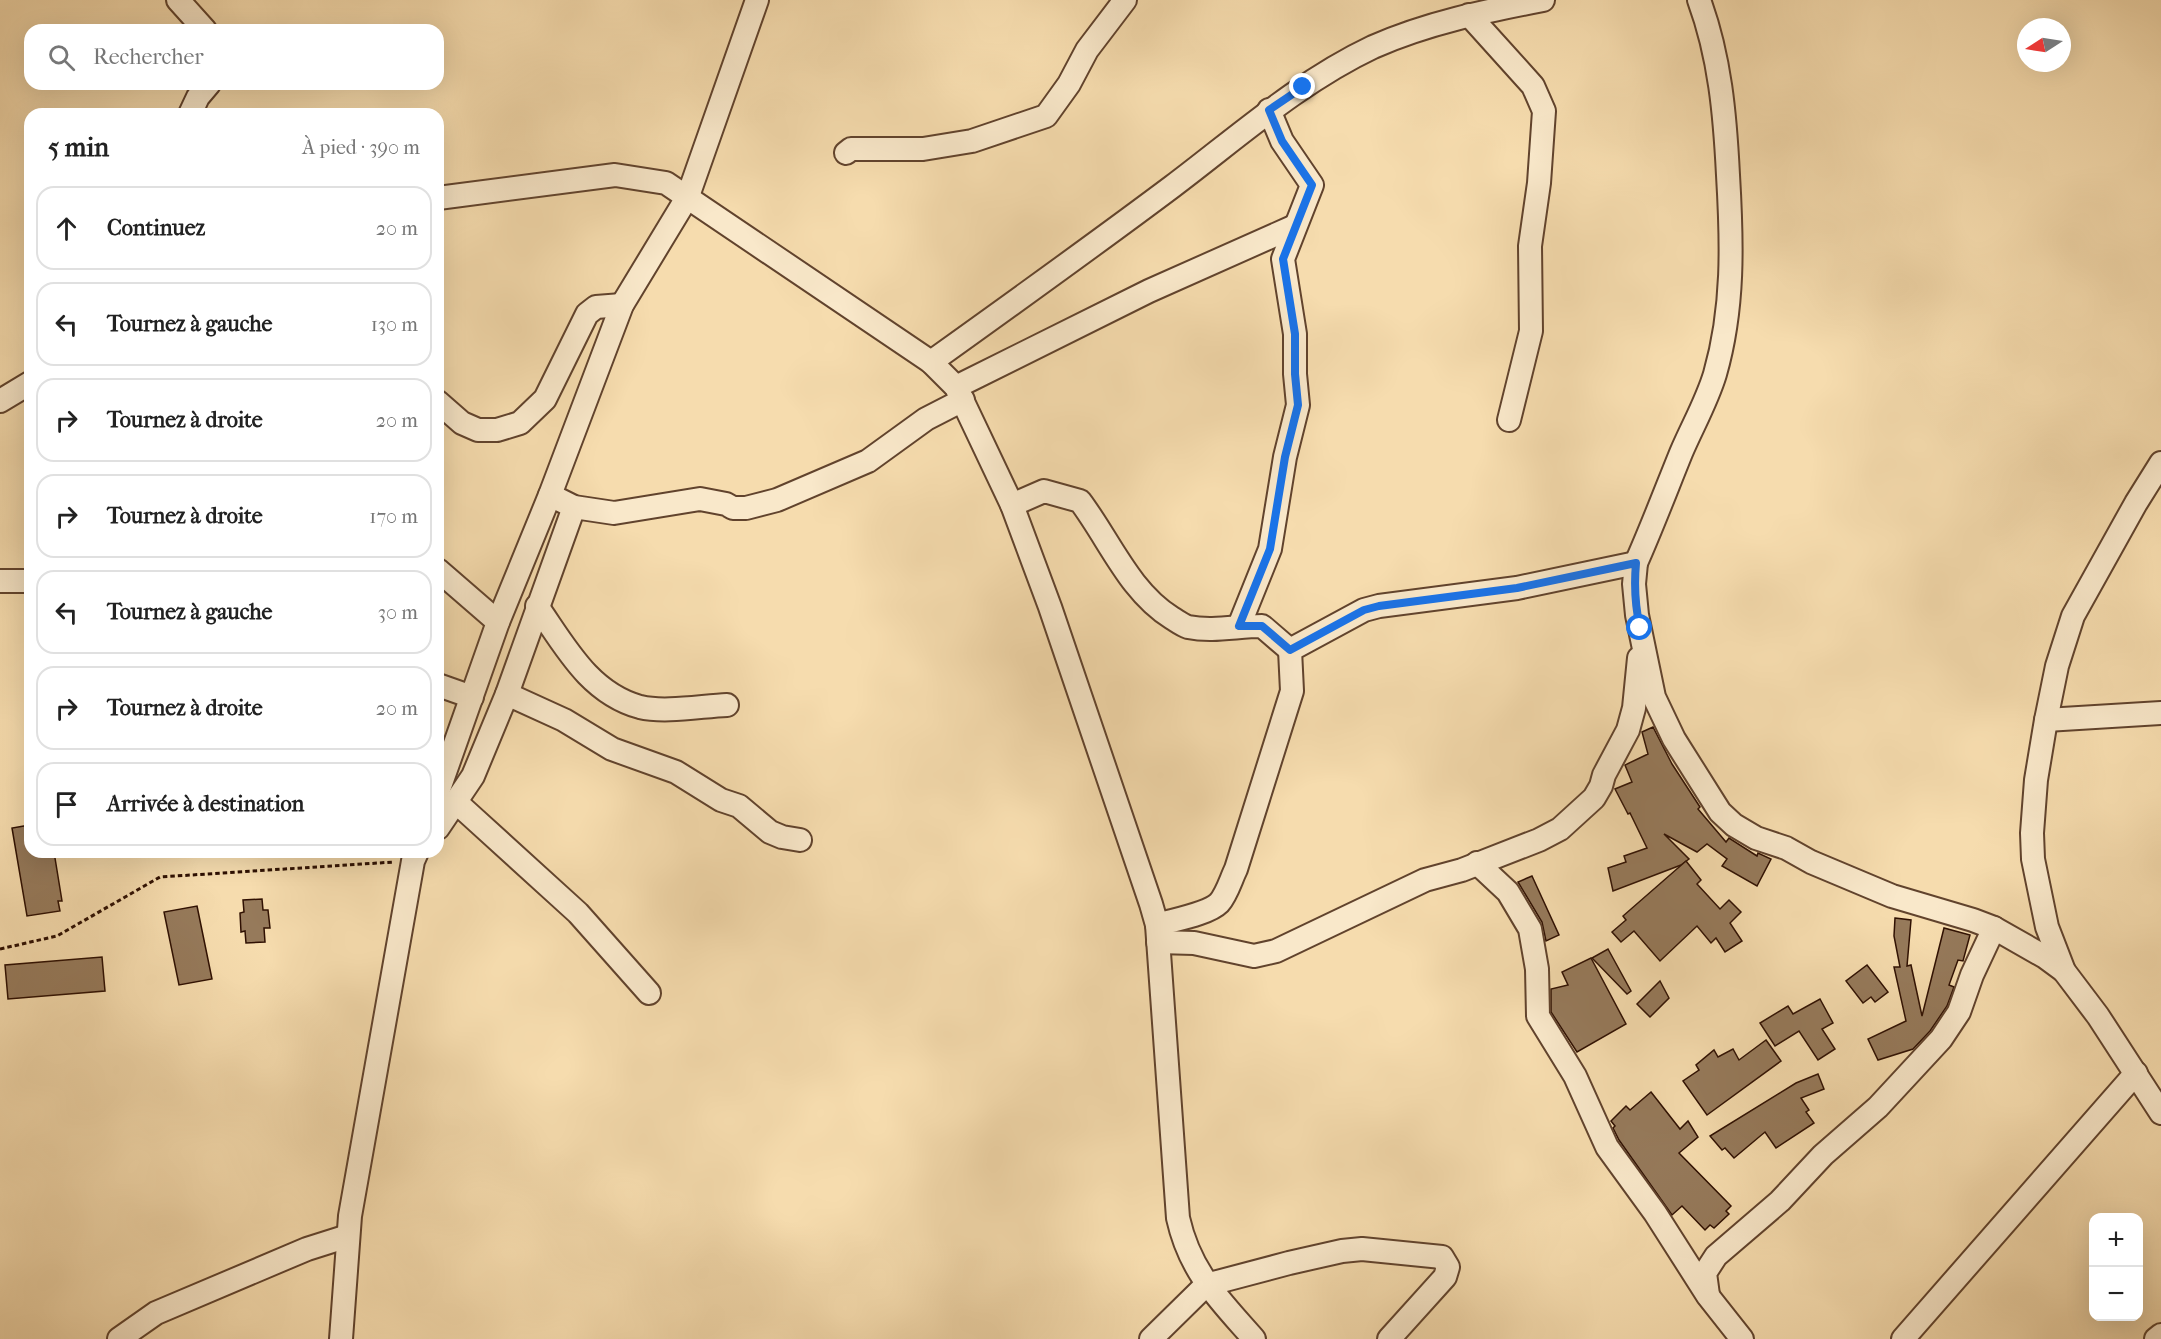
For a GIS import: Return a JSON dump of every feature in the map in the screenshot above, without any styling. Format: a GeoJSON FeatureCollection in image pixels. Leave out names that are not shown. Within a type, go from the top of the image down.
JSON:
{"type":"FeatureCollection","features":[{"type":"Feature","properties":{"kind":"street"},"geometry":{"type":"LineString","coordinates":[[178,0],[200,24]]}},
{"type":"Feature","properties":{"kind":"street"},"geometry":{"type":"LineString","coordinates":[[447,797],[472,697],[498,622],[550,495],[622,305],[688,196],[757,0]]}},
{"type":"Feature","properties":{"kind":"street"},"geometry":{"type":"LineString","coordinates":[[846,153],[851,149],[923,148],[972,141],[1046,116],[1069,84],[1087,50],[1125,0]]}},
{"type":"Feature","properties":{"kind":"street"},"geometry":{"type":"LineString","coordinates":[[931,362],[1165,192],[1269,110],[1320,76],[1374,47],[1469,15],[1543,0]]}},
{"type":"Feature","properties":{"kind":"street"},"geometry":{"type":"LineString","coordinates":[[1699,0],[1713,40],[1725,122],[1732,237],[1730,292],[1723,339],[1714,375],[1636,563],[1634,584],[1637,615],[1654,697],[1674,739],[1720,812],[1734,825],[1756,838],[1786,848],[1811,862],[1892,896],[1994,928],[2064,971]]}},
{"type":"Feature","properties":{"kind":"street"},"geometry":{"type":"LineString","coordinates":[[1469,15],[1533,86],[1544,111],[1539,183],[1530,246],[1531,331],[1509,420]]}},
{"type":"Feature","properties":{"kind":"street"},"geometry":{"type":"LineString","coordinates":[[193,108],[204,90]]}},
{"type":"Feature","properties":{"kind":"street"},"geometry":{"type":"LineString","coordinates":[[1239,626],[1270,549],[1285,457],[1298,405],[1295,334],[1283,259],[1312,185],[1282,141],[1269,110]]}},
{"type":"Feature","properties":{"kind":"street"},"geometry":{"type":"LineString","coordinates":[[444,197],[615,175],[666,183],[931,362],[959,393],[1012,505],[1110,780],[1158,933],[1179,1218],[1184,1241],[1206,1285],[1254,1339]]}},
{"type":"Feature","properties":{"kind":"street"},"geometry":{"type":"LineString","coordinates":[[550,495],[574,507],[614,513],[700,499],[726,504],[733,508],[746,508],[777,500],[868,461],[926,420],[959,393],[1149,291],[1295,226]]}},
{"type":"Feature","properties":{"kind":"street"},"geometry":{"type":"LineString","coordinates":[[444,407],[462,423],[478,430],[497,430],[520,423],[545,399],[587,314],[596,307],[622,305]]}},
{"type":"Feature","properties":{"kind":"street"},"geometry":{"type":"LineString","coordinates":[[0,401],[24,387]]}},
{"type":"Feature","properties":{"kind":"street"},"geometry":{"type":"LineString","coordinates":[[2161,463],[2073,616],[2057,666],[2046,720],[2034,799],[2032,833],[2033,859],[2048,927],[2064,971],[2098,1016],[2161,1113]]}},
{"type":"Feature","properties":{"kind":"street"},"geometry":{"type":"LineString","coordinates":[[1012,505],[1044,491],[1080,501],[1136,586],[1160,610],[1186,626],[1218,630],[1239,626],[1262,626],[1290,650],[1292,691],[1239,859],[1227,888],[1219,903],[1158,933]]}},
{"type":"Feature","properties":{"kind":"street"},"geometry":{"type":"LineString","coordinates":[[447,797],[473,776],[507,694],[574,507]]}},
{"type":"Feature","properties":{"kind":"street"},"geometry":{"type":"LineString","coordinates":[[1290,650],[1364,610],[1379,606],[1517,588],[1636,563]]}},
{"type":"Feature","properties":{"kind":"street"},"geometry":{"type":"LineString","coordinates":[[444,575],[498,622]]}},
{"type":"Feature","properties":{"kind":"street"},"geometry":{"type":"LineString","coordinates":[[0,581],[24,581]]}},
{"type":"Feature","properties":{"kind":"street"},"geometry":{"type":"LineString","coordinates":[[537,606],[583,672],[597,685],[618,698],[641,707],[727,705]]}},
{"type":"Feature","properties":{"kind":"street"},"geometry":{"type":"LineString","coordinates":[[1158,933],[1194,943],[1263,956],[1425,880],[1462,870],[1560,829],[1594,798],[1628,730],[1634,708],[1638,663],[1643,640]]}},
{"type":"Feature","properties":{"kind":"street"},"geometry":{"type":"LineString","coordinates":[[444,687],[472,697]]}},
{"type":"Feature","properties":{"kind":"street"},"geometry":{"type":"LineString","coordinates":[[507,694],[564,720],[612,748],[676,772],[721,800],[739,806],[770,832],[782,837],[801,840]]}},
{"type":"Feature","properties":{"kind":"street"},"geometry":{"type":"LineString","coordinates":[[2046,720],[2161,713]]}},
{"type":"Feature","properties":{"kind":"street"},"geometry":{"type":"LineString","coordinates":[[447,797],[578,913],[649,993]]}},
{"type":"Feature","properties":{"kind":"street"},"geometry":{"type":"LineString","coordinates":[[341,1339],[352,1205],[416,858]]}},
{"type":"Feature","properties":{"kind":"street"},"geometry":{"type":"LineString","coordinates":[[1477,863],[1508,892],[1530,929],[1537,969],[1538,1016],[1575,1076],[1607,1147],[1655,1213],[1708,1296],[1742,1339]]}},
{"type":"Feature","properties":{"kind":"street"},"geometry":{"type":"LineString","coordinates":[[1708,1296],[1705,1273],[1716,1256],[1780,1201],[1823,1155],[1878,1107],[1941,1039],[1959,1012],[1972,975],[1994,928]]}},
{"type":"Feature","properties":{"kind":"street"},"geometry":{"type":"LineString","coordinates":[[1903,1339],[2136,1073]]}},
{"type":"Feature","properties":{"kind":"street"},"geometry":{"type":"LineString","coordinates":[[119,1339],[156,1313],[307,1249],[348,1236]]}},
{"type":"Feature","properties":{"kind":"street"},"geometry":{"type":"LineString","coordinates":[[1151,1339],[1206,1285],[1289,1263],[1352,1250],[1374,1249],[1442,1257],[1448,1267],[1445,1276],[1389,1339]]}},
{"type":"Feature","properties":{"kind":"street"},"geometry":{"type":"LineString","coordinates":[[2156,1339],[2161,1335]]}},
{"type":"Feature","properties":{"kind":"path"},"geometry":{"type":"LineString","coordinates":[[0,949],[57,936],[160,877],[382,858]]}},
{"type":"Feature","properties":{"kind":"building"},"geometry":{"type":"Polygon","coordinates":[[[1653,727],[1672,764],[1700,807],[1698,809],[1726,842],[1729,838],[1757,856],[1758,853],[1771,859],[1757,886],[1722,866],[1727,859],[1707,844],[1697,852],[1664,834],[1689,859],[1681,865],[1613,891],[1608,868],[1626,862],[1624,856],[1647,848],[1615,789],[1632,782],[1625,765],[1648,754],[1642,732],[1653,727]]]}},
{"type":"Feature","properties":{"kind":"building"},"geometry":{"type":"Polygon","coordinates":[[[24,826],[24,858],[55,858],[62,901],[58,901],[60,911],[27,916],[12,828],[24,826]]]}},
{"type":"Feature","properties":{"kind":"building"},"geometry":{"type":"Polygon","coordinates":[[[1686,861],[1701,880],[1697,884],[1720,909],[1729,900],[1741,912],[1730,923],[1742,941],[1725,952],[1716,938],[1711,943],[1697,926],[1660,961],[1634,931],[1621,942],[1612,932],[1626,920],[1623,916],[1686,861]]]}},
{"type":"Feature","properties":{"kind":"building"},"geometry":{"type":"Polygon","coordinates":[[[1532,876],[1559,935],[1546,941],[1542,922],[1518,882],[1532,876]]]}},
{"type":"Feature","properties":{"kind":"building"},"geometry":{"type":"Polygon","coordinates":[[[262,899],[263,910],[268,910],[270,928],[264,928],[265,942],[246,943],[245,931],[241,932],[240,913],[244,912],[243,900],[262,899]]]}},
{"type":"Feature","properties":{"kind":"building"},"geometry":{"type":"Polygon","coordinates":[[[197,906],[212,979],[179,985],[164,912],[197,906]]]}},
{"type":"Feature","properties":{"kind":"building"},"geometry":{"type":"Polygon","coordinates":[[[1895,918],[1911,920],[1907,966],[1911,965],[1922,1016],[1944,928],[1970,935],[1963,961],[1958,960],[1949,985],[1954,987],[1947,1006],[1930,1031],[1913,1049],[1878,1060],[1868,1039],[1906,1021],[1894,967],[1900,967],[1894,936],[1895,918]]]}},
{"type":"Feature","properties":{"kind":"building"},"geometry":{"type":"Polygon","coordinates":[[[1608,949],[1631,991],[1627,994],[1592,958],[1608,949]]]}},
{"type":"Feature","properties":{"kind":"building"},"geometry":{"type":"Polygon","coordinates":[[[102,957],[105,991],[8,999],[5,965],[102,957]]]}},
{"type":"Feature","properties":{"kind":"building"},"geometry":{"type":"Polygon","coordinates":[[[1591,958],[1626,1024],[1577,1052],[1551,1012],[1551,989],[1568,985],[1562,972],[1591,958]]]}},
{"type":"Feature","properties":{"kind":"building"},"geometry":{"type":"Polygon","coordinates":[[[1867,965],[1888,992],[1875,1002],[1871,997],[1863,1003],[1846,981],[1867,965]]]}},
{"type":"Feature","properties":{"kind":"building"},"geometry":{"type":"Polygon","coordinates":[[[1660,981],[1669,998],[1650,1017],[1637,1004],[1660,981]]]}},
{"type":"Feature","properties":{"kind":"building"},"geometry":{"type":"Polygon","coordinates":[[[1820,999],[1833,1023],[1822,1029],[1835,1049],[1818,1060],[1799,1031],[1775,1046],[1760,1023],[1788,1006],[1793,1014],[1820,999]]]}},
{"type":"Feature","properties":{"kind":"building"},"geometry":{"type":"Polygon","coordinates":[[[1766,1040],[1781,1061],[1707,1115],[1683,1081],[1699,1070],[1696,1065],[1714,1050],[1718,1057],[1733,1049],[1739,1060],[1766,1040]]]}},
{"type":"Feature","properties":{"kind":"building"},"geometry":{"type":"Polygon","coordinates":[[[1818,1074],[1824,1089],[1801,1098],[1809,1110],[1806,1112],[1814,1123],[1776,1148],[1765,1132],[1734,1158],[1725,1148],[1722,1150],[1710,1136],[1796,1083],[1818,1074]]]}},
{"type":"Feature","properties":{"kind":"building"},"geometry":{"type":"Polygon","coordinates":[[[1651,1092],[1680,1129],[1688,1121],[1698,1137],[1679,1153],[1731,1206],[1726,1211],[1729,1214],[1714,1228],[1710,1225],[1705,1230],[1682,1206],[1672,1215],[1613,1128],[1615,1126],[1611,1121],[1626,1106],[1630,1110],[1651,1092]]]}},
{"type":"Feature","properties":{"kind":"route"},"geometry":{"type":"LineString","coordinates":[[1303,87],[1269,110],[1282,141],[1312,185],[1283,259],[1295,334],[1298,405],[1285,457],[1270,549],[1239,626],[1262,626],[1290,650],[1364,610],[1379,606],[1517,588],[1636,563],[1634,584],[1640,628]]}}]}
